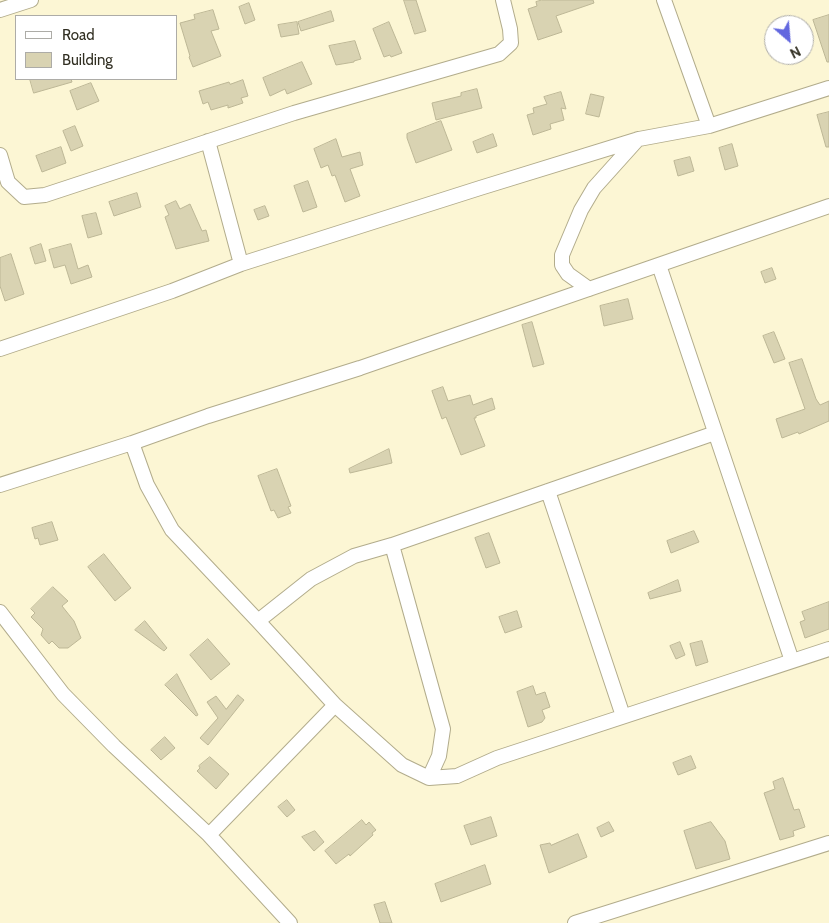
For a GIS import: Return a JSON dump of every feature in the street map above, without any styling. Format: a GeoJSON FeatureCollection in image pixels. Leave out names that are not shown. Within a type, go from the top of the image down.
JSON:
{"type":"FeatureCollection","features":[{"type":"Feature","properties":{"kind":"street"},"geometry":{"type":"LineString","coordinates":[[0,10],[31,0]]}},
{"type":"Feature","properties":{"kind":"street"},"geometry":{"type":"LineString","coordinates":[[0,155],[8,182],[24,197],[45,195],[294,112],[499,54],[511,43],[510,29],[503,0]]}},
{"type":"Feature","properties":{"kind":"street"},"geometry":{"type":"LineString","coordinates":[[664,0],[709,126]]}},
{"type":"Feature","properties":{"kind":"street"},"geometry":{"type":"LineString","coordinates":[[0,349],[172,291],[241,264],[639,139],[709,126],[829,88]]}},
{"type":"Feature","properties":{"kind":"street"},"geometry":{"type":"LineString","coordinates":[[589,289],[568,274],[562,265],[562,255],[580,210],[594,188],[639,139]]}},
{"type":"Feature","properties":{"kind":"street"},"geometry":{"type":"LineString","coordinates":[[208,141],[241,264]]}},
{"type":"Feature","properties":{"kind":"street"},"geometry":{"type":"LineString","coordinates":[[0,485],[360,368],[829,206]]}},
{"type":"Feature","properties":{"kind":"street"},"geometry":{"type":"LineString","coordinates":[[659,265],[792,661]]}},
{"type":"Feature","properties":{"kind":"street"},"geometry":{"type":"LineString","coordinates":[[258,621],[311,579],[354,556],[392,545],[715,433]]}},
{"type":"Feature","properties":{"kind":"street"},"geometry":{"type":"LineString","coordinates":[[132,443],[147,485],[172,530],[335,705],[402,765],[429,778],[457,776],[497,758],[829,649]]}},
{"type":"Feature","properties":{"kind":"street"},"geometry":{"type":"LineString","coordinates":[[548,491],[623,716]]}},
{"type":"Feature","properties":{"kind":"street"},"geometry":{"type":"LineString","coordinates":[[392,545],[443,729],[439,756],[429,778]]}},
{"type":"Feature","properties":{"kind":"street"},"geometry":{"type":"LineString","coordinates":[[0,612],[63,694],[114,746],[209,835],[290,923]]}},
{"type":"Feature","properties":{"kind":"street"},"geometry":{"type":"LineString","coordinates":[[209,835],[335,705]]}},
{"type":"Feature","properties":{"kind":"street"},"geometry":{"type":"LineString","coordinates":[[575,923],[829,843]]}},
{"type":"Feature","properties":{"kind":"building"},"geometry":{"type":"Polygon","coordinates":[[[404,0],[416,0],[426,31],[415,34],[404,0]]]}},
{"type":"Feature","properties":{"kind":"building"},"geometry":{"type":"Polygon","coordinates":[[[542,0],[593,0],[594,3],[556,16],[562,32],[538,40],[528,9],[537,6],[536,2],[542,0]]]}},
{"type":"Feature","properties":{"kind":"building"},"geometry":{"type":"Polygon","coordinates":[[[249,3],[255,20],[245,24],[239,7],[249,3]]]}},
{"type":"Feature","properties":{"kind":"building"},"geometry":{"type":"Polygon","coordinates":[[[213,10],[219,29],[211,31],[221,56],[193,67],[180,23],[195,19],[194,15],[213,10]]]}},
{"type":"Feature","properties":{"kind":"building"},"geometry":{"type":"Polygon","coordinates":[[[331,11],[334,21],[301,31],[298,22],[331,11]]]}},
{"type":"Feature","properties":{"kind":"building"},"geometry":{"type":"Polygon","coordinates":[[[829,15],[829,62],[827,62],[814,20],[829,15]]]}},
{"type":"Feature","properties":{"kind":"building"},"geometry":{"type":"Polygon","coordinates":[[[297,22],[299,34],[281,37],[278,25],[297,22]]]}},
{"type":"Feature","properties":{"kind":"building"},"geometry":{"type":"Polygon","coordinates":[[[389,22],[402,53],[391,57],[390,55],[384,57],[373,29],[389,22]]]}},
{"type":"Feature","properties":{"kind":"building"},"geometry":{"type":"Polygon","coordinates":[[[355,41],[361,59],[336,65],[329,46],[355,41]]]}},
{"type":"Feature","properties":{"kind":"building"},"geometry":{"type":"Polygon","coordinates":[[[302,62],[312,84],[287,94],[285,89],[270,96],[263,78],[302,62]]]}},
{"type":"Feature","properties":{"kind":"building"},"geometry":{"type":"Polygon","coordinates":[[[30,80],[71,80],[72,82],[34,93],[30,80]]]}},
{"type":"Feature","properties":{"kind":"building"},"geometry":{"type":"Polygon","coordinates":[[[243,80],[248,96],[241,98],[243,103],[228,108],[228,105],[211,110],[208,102],[203,104],[199,91],[243,80]]]}},
{"type":"Feature","properties":{"kind":"building"},"geometry":{"type":"Polygon","coordinates":[[[91,83],[99,101],[77,110],[70,91],[91,83]]]}},
{"type":"Feature","properties":{"kind":"building"},"geometry":{"type":"Polygon","coordinates":[[[477,89],[482,108],[436,120],[432,103],[461,96],[461,93],[477,89]]]}},
{"type":"Feature","properties":{"kind":"building"},"geometry":{"type":"Polygon","coordinates":[[[561,92],[566,109],[561,108],[564,120],[550,124],[551,129],[533,135],[527,115],[534,113],[533,108],[547,104],[544,97],[561,92]]]}},
{"type":"Feature","properties":{"kind":"building"},"geometry":{"type":"Polygon","coordinates":[[[591,94],[604,97],[599,117],[586,114],[591,94]]]}},
{"type":"Feature","properties":{"kind":"building"},"geometry":{"type":"Polygon","coordinates":[[[829,112],[829,147],[826,147],[817,115],[829,112]]]}},
{"type":"Feature","properties":{"kind":"building"},"geometry":{"type":"Polygon","coordinates":[[[441,121],[452,150],[416,163],[407,134],[441,121]]]}},
{"type":"Feature","properties":{"kind":"building"},"geometry":{"type":"Polygon","coordinates":[[[75,126],[83,146],[71,151],[63,131],[75,126]]]}},
{"type":"Feature","properties":{"kind":"building"},"geometry":{"type":"Polygon","coordinates":[[[493,134],[497,146],[477,153],[473,142],[493,134]]]}},
{"type":"Feature","properties":{"kind":"building"},"geometry":{"type":"Polygon","coordinates":[[[336,139],[342,157],[360,152],[363,165],[350,169],[360,196],[345,202],[335,175],[332,176],[328,165],[321,168],[314,149],[336,139]]]}},
{"type":"Feature","properties":{"kind":"building"},"geometry":{"type":"Polygon","coordinates":[[[732,144],[738,166],[725,170],[719,148],[732,144]]]}},
{"type":"Feature","properties":{"kind":"building"},"geometry":{"type":"Polygon","coordinates":[[[61,147],[66,163],[42,172],[36,156],[61,147]]]}},
{"type":"Feature","properties":{"kind":"building"},"geometry":{"type":"Polygon","coordinates":[[[690,157],[694,171],[678,176],[674,161],[690,157]]]}},
{"type":"Feature","properties":{"kind":"building"},"geometry":{"type":"Polygon","coordinates":[[[308,181],[317,207],[303,212],[294,186],[308,181]]]}},
{"type":"Feature","properties":{"kind":"building"},"geometry":{"type":"Polygon","coordinates":[[[137,193],[141,207],[114,216],[109,202],[137,193]]]}},
{"type":"Feature","properties":{"kind":"building"},"geometry":{"type":"Polygon","coordinates":[[[176,201],[180,209],[190,204],[202,231],[206,230],[209,241],[176,249],[165,217],[169,215],[165,206],[176,201]]]}},
{"type":"Feature","properties":{"kind":"building"},"geometry":{"type":"Polygon","coordinates":[[[265,206],[269,216],[258,220],[254,210],[265,206]]]}},
{"type":"Feature","properties":{"kind":"building"},"geometry":{"type":"Polygon","coordinates":[[[96,213],[102,234],[88,238],[82,216],[96,213]]]}},
{"type":"Feature","properties":{"kind":"building"},"geometry":{"type":"Polygon","coordinates":[[[41,244],[46,261],[35,264],[30,248],[41,244]]]}},
{"type":"Feature","properties":{"kind":"building"},"geometry":{"type":"Polygon","coordinates":[[[71,244],[78,269],[88,265],[92,277],[71,284],[65,265],[54,268],[49,250],[71,244]]]}},
{"type":"Feature","properties":{"kind":"building"},"geometry":{"type":"Polygon","coordinates":[[[11,254],[24,294],[5,301],[0,286],[0,258],[11,254]]]}},
{"type":"Feature","properties":{"kind":"building"},"geometry":{"type":"Polygon","coordinates":[[[772,268],[776,279],[765,283],[761,272],[772,268]]]}},
{"type":"Feature","properties":{"kind":"building"},"geometry":{"type":"Polygon","coordinates":[[[628,299],[633,319],[604,326],[600,306],[628,299]]]}},
{"type":"Feature","properties":{"kind":"building"},"geometry":{"type":"Polygon","coordinates":[[[532,322],[544,364],[533,367],[522,325],[532,322]]]}},
{"type":"Feature","properties":{"kind":"building"},"geometry":{"type":"Polygon","coordinates":[[[774,332],[785,359],[774,363],[763,336],[774,332]]]}},
{"type":"Feature","properties":{"kind":"building"},"geometry":{"type":"Polygon","coordinates":[[[802,359],[816,399],[820,405],[829,401],[829,421],[799,434],[798,432],[782,438],[776,419],[805,409],[789,363],[802,359]]]}},
{"type":"Feature","properties":{"kind":"building"},"geometry":{"type":"Polygon","coordinates":[[[443,387],[448,401],[470,395],[473,405],[492,398],[495,409],[474,418],[485,446],[461,455],[446,417],[442,419],[432,391],[443,387]]]}},
{"type":"Feature","properties":{"kind":"building"},"geometry":{"type":"Polygon","coordinates":[[[389,449],[392,463],[350,473],[349,469],[389,449]]]}},
{"type":"Feature","properties":{"kind":"building"},"geometry":{"type":"Polygon","coordinates":[[[277,469],[291,506],[288,507],[291,513],[278,518],[274,510],[271,511],[258,476],[277,469]]]}},
{"type":"Feature","properties":{"kind":"building"},"geometry":{"type":"Polygon","coordinates":[[[52,522],[58,540],[40,545],[38,538],[35,539],[32,528],[52,522]]]}},
{"type":"Feature","properties":{"kind":"building"},"geometry":{"type":"Polygon","coordinates":[[[694,531],[699,542],[671,553],[667,541],[694,531]]]}},
{"type":"Feature","properties":{"kind":"building"},"geometry":{"type":"Polygon","coordinates":[[[489,533],[500,563],[486,568],[475,538],[489,533]]]}},
{"type":"Feature","properties":{"kind":"building"},"geometry":{"type":"Polygon","coordinates":[[[104,554],[131,588],[115,601],[88,567],[104,554]]]}},
{"type":"Feature","properties":{"kind":"building"},"geometry":{"type":"Polygon","coordinates":[[[678,580],[681,591],[650,599],[648,593],[678,580]]]}},
{"type":"Feature","properties":{"kind":"building"},"geometry":{"type":"Polygon","coordinates":[[[53,587],[68,601],[62,606],[74,621],[81,638],[68,648],[59,648],[52,641],[49,644],[41,635],[43,629],[31,617],[35,613],[31,609],[53,587]]]}},
{"type":"Feature","properties":{"kind":"building"},"geometry":{"type":"Polygon","coordinates":[[[829,602],[829,629],[805,638],[800,622],[805,620],[802,612],[829,602]]]}},
{"type":"Feature","properties":{"kind":"building"},"geometry":{"type":"Polygon","coordinates":[[[517,611],[522,627],[505,633],[499,617],[517,611]]]}},
{"type":"Feature","properties":{"kind":"building"},"geometry":{"type":"Polygon","coordinates":[[[145,621],[167,648],[164,651],[135,630],[145,621]]]}},
{"type":"Feature","properties":{"kind":"building"},"geometry":{"type":"Polygon","coordinates":[[[208,639],[230,664],[211,680],[190,655],[208,639]]]}},
{"type":"Feature","properties":{"kind":"building"},"geometry":{"type":"Polygon","coordinates":[[[702,641],[708,662],[696,666],[690,644],[702,641]]]}},
{"type":"Feature","properties":{"kind":"building"},"geometry":{"type":"Polygon","coordinates":[[[680,642],[685,655],[676,659],[670,646],[680,642]]]}},
{"type":"Feature","properties":{"kind":"building"},"geometry":{"type":"Polygon","coordinates":[[[177,674],[198,715],[196,716],[165,685],[177,674]]]}},
{"type":"Feature","properties":{"kind":"building"},"geometry":{"type":"Polygon","coordinates":[[[533,686],[536,695],[545,692],[550,707],[542,710],[545,718],[542,722],[528,727],[517,692],[533,686]]]}},
{"type":"Feature","properties":{"kind":"building"},"geometry":{"type":"Polygon","coordinates":[[[238,695],[244,700],[208,745],[200,738],[218,718],[207,702],[216,696],[226,709],[238,695]]]}},
{"type":"Feature","properties":{"kind":"building"},"geometry":{"type":"Polygon","coordinates":[[[165,737],[175,748],[161,760],[151,750],[165,737]]]}},
{"type":"Feature","properties":{"kind":"building"},"geometry":{"type":"Polygon","coordinates":[[[691,756],[696,768],[678,775],[673,763],[691,756]]]}},
{"type":"Feature","properties":{"kind":"building"},"geometry":{"type":"Polygon","coordinates":[[[210,757],[229,774],[216,789],[197,771],[200,768],[199,766],[210,757]]]}},
{"type":"Feature","properties":{"kind":"building"},"geometry":{"type":"Polygon","coordinates":[[[783,778],[794,810],[799,809],[805,827],[793,831],[794,836],[780,840],[764,793],[775,789],[773,782],[783,778]]]}},
{"type":"Feature","properties":{"kind":"building"},"geometry":{"type":"Polygon","coordinates":[[[287,800],[295,810],[287,817],[278,807],[287,800]]]}},
{"type":"Feature","properties":{"kind":"building"},"geometry":{"type":"Polygon","coordinates":[[[491,817],[497,836],[471,845],[464,826],[491,817]]]}},
{"type":"Feature","properties":{"kind":"building"},"geometry":{"type":"Polygon","coordinates":[[[362,820],[366,825],[369,822],[376,830],[350,856],[349,854],[336,864],[325,851],[362,820]]]}},
{"type":"Feature","properties":{"kind":"building"},"geometry":{"type":"Polygon","coordinates":[[[609,822],[614,831],[601,837],[597,828],[609,822]]]}},
{"type":"Feature","properties":{"kind":"building"},"geometry":{"type":"Polygon","coordinates":[[[711,822],[725,841],[730,859],[696,869],[684,831],[711,822]]]}},
{"type":"Feature","properties":{"kind":"building"},"geometry":{"type":"Polygon","coordinates":[[[315,831],[324,842],[314,851],[302,837],[315,831]]]}},
{"type":"Feature","properties":{"kind":"building"},"geometry":{"type":"Polygon","coordinates":[[[578,834],[587,857],[549,873],[540,845],[550,843],[551,845],[578,834]]]}},
{"type":"Feature","properties":{"kind":"building"},"geometry":{"type":"Polygon","coordinates":[[[485,865],[491,884],[441,902],[435,884],[485,865]]]}},
{"type":"Feature","properties":{"kind":"building"},"geometry":{"type":"Polygon","coordinates":[[[385,902],[392,923],[380,923],[374,905],[385,902]]]}}]}
